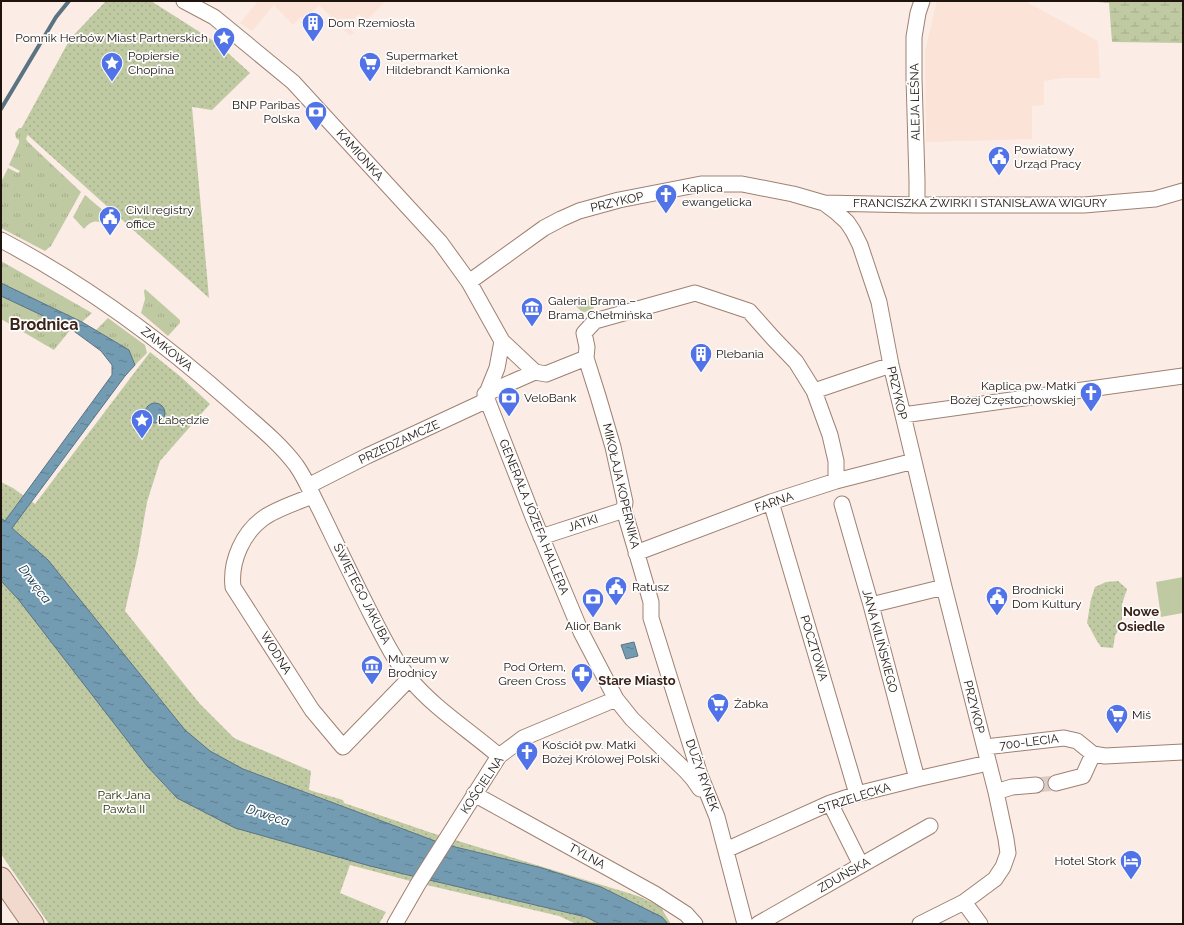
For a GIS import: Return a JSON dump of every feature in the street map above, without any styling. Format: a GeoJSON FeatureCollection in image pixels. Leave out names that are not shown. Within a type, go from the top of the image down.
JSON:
{"type":"FeatureCollection","features":[{"type":"Feature","properties":{"kind":"main road"},"geometry":{"type":"LineString","coordinates":[[1,878],[28,922]]}},
{"type":"Feature","properties":{"kind":"street","name":"KAMIONKA"},"geometry":{"type":"LineString","coordinates":[[184,1],[214,18],[293,82],[440,242],[469,282],[502,341],[535,372]]}},
{"type":"Feature","properties":{"kind":"street","name":"ALEJA LEŚNA"},"geometry":{"type":"LineString","coordinates":[[917,205],[914,37],[918,13],[922,1]]}},
{"type":"Feature","properties":{"kind":"street","name":"PRZYKOP"},"geometry":{"type":"LineString","coordinates":[[469,282],[544,228],[579,211],[619,200],[701,184],[742,184],[793,194],[824,204],[847,222],[860,245],[879,302],[891,366],[944,587],[996,792],[1008,853],[1003,867],[995,879],[964,902],[920,924]]}},
{"type":"Feature","properties":{"kind":"street","name":"FRANCISZKA ŻWIRKI I STANISŁAWA WIGURY"},"geometry":{"type":"LineString","coordinates":[[824,204],[1084,205],[1155,199],[1183,191]]}},
{"type":"Feature","properties":{"kind":"street","name":"ZAMKOWA"},"geometry":{"type":"LineString","coordinates":[[1,240],[43,263],[118,312],[138,326],[217,390],[277,443],[296,465],[310,491]]}},
{"type":"Feature","properties":{"kind":"street","name":"MIKOŁAJA KOPERNIKA"},"geometry":{"type":"LineString","coordinates":[[650,616],[651,602],[624,510],[625,502],[613,447],[586,358],[587,347],[584,333],[595,321],[695,293],[749,311],[796,362],[814,391]]}},
{"type":"Feature","properties":{"kind":"street"},"geometry":{"type":"LineString","coordinates":[[486,394],[497,368],[502,341]]}},
{"type":"Feature","properties":{"kind":"street"},"geometry":{"type":"LineString","coordinates":[[486,394],[535,372],[546,374],[586,358]]}},
{"type":"Feature","properties":{"kind":"street"},"geometry":{"type":"LineString","coordinates":[[836,481],[836,461],[830,435],[814,391],[891,366]]}},
{"type":"Feature","properties":{"kind":"street"},"geometry":{"type":"LineString","coordinates":[[903,415],[1183,376]]}},
{"type":"Feature","properties":{"kind":"street","name":"PRZEDZAMCZE"},"geometry":{"type":"LineString","coordinates":[[310,491],[367,456],[481,403],[486,394]]}},
{"type":"Feature","properties":{"kind":"street","name":"GENERAŁA JÓZEFA HALLERA"},"geometry":{"type":"LineString","coordinates":[[486,394],[541,537],[581,632],[585,638]]}},
{"type":"Feature","properties":{"kind":"street","name":"FARNA"},"geometry":{"type":"LineString","coordinates":[[636,553],[771,502],[836,481],[914,461]]}},
{"type":"Feature","properties":{"kind":"street","name":"ŚWIĘTEGO JAKUBA"},"geometry":{"type":"LineString","coordinates":[[310,491],[384,639],[409,679],[431,701],[499,756]]}},
{"type":"Feature","properties":{"kind":"street","name":"WODNA"},"geometry":{"type":"LineString","coordinates":[[310,491],[264,517],[245,537],[238,551],[234,564],[232,580],[233,587],[312,710],[343,747],[409,679]]}},
{"type":"Feature","properties":{"kind":"street","name":"POCZTOWA"},"geometry":{"type":"LineString","coordinates":[[771,502],[858,794]]}},
{"type":"Feature","properties":{"kind":"street","name":"JANA KILIŃSKIEGO"},"geometry":{"type":"LineString","coordinates":[[842,504],[871,605],[917,779]]}},
{"type":"Feature","properties":{"kind":"street","name":"JATKI"},"geometry":{"type":"LineString","coordinates":[[541,537],[624,510]]}},
{"type":"Feature","properties":{"kind":"street"},"geometry":{"type":"LineString","coordinates":[[871,605],[944,587]]}},
{"type":"Feature","properties":{"kind":"street","name":"DUŻY RYNEK"},"geometry":{"type":"LineString","coordinates":[[650,616],[700,775],[717,816]]}},
{"type":"Feature","properties":{"kind":"street","name":"DUŻY RYNEK"},"geometry":{"type":"LineString","coordinates":[[585,638],[616,699],[632,719],[693,779],[717,816]]}},
{"type":"Feature","properties":{"kind":"street","name":"KOŚCIELNA"},"geometry":{"type":"LineString","coordinates":[[395,924],[447,837],[499,756],[523,738],[616,699]]}},
{"type":"Feature","properties":{"kind":"street","name":"700-LECIA"},"geometry":{"type":"LineString","coordinates":[[984,747],[1064,738],[1077,741],[1093,754]]}},
{"type":"Feature","properties":{"kind":"street"},"geometry":{"type":"LineString","coordinates":[[1056,783],[1083,776],[1093,754],[1105,756],[1183,752]]}},
{"type":"Feature","properties":{"kind":"street","name":"STRZELECKA"},"geometry":{"type":"LineString","coordinates":[[726,850],[830,803],[858,794],[917,779],[988,763]]}},
{"type":"Feature","properties":{"kind":"street"},"geometry":{"type":"LineString","coordinates":[[996,792],[1012,787],[1036,785]]}},
{"type":"Feature","properties":{"kind":"street","name":"TYLNA"},"geometry":{"type":"LineString","coordinates":[[474,794],[655,894],[686,914],[695,924]]}},
{"type":"Feature","properties":{"kind":"street"},"geometry":{"type":"LineString","coordinates":[[830,803],[861,865]]}},
{"type":"Feature","properties":{"kind":"street"},"geometry":{"type":"LineString","coordinates":[[717,816],[745,924]]}},
{"type":"Feature","properties":{"kind":"street","name":"ZDUŃSKA"},"geometry":{"type":"LineString","coordinates":[[758,924],[930,826]]}},
{"type":"Feature","properties":{"kind":"street"},"geometry":{"type":"LineString","coordinates":[[964,902],[980,924]]}},
{"type":"Feature","properties":{"kind":"shaded area"},"geometry":{"type":"Polygon","coordinates":[[[258,1],[386,1],[366,21],[359,14],[347,25],[354,33],[350,36],[319,5],[305,20],[301,17],[293,25],[274,5],[252,31],[240,23],[258,1]]]}},
{"type":"Feature","properties":{"kind":"shaded area"},"geometry":{"type":"Polygon","coordinates":[[[937,1],[1025,1],[1098,41],[1100,78],[1063,78],[1044,81],[1044,105],[1032,106],[1032,139],[926,142],[925,51],[937,1]]]}},
{"type":"Feature","properties":{"kind":"green space"},"geometry":{"type":"Polygon","coordinates":[[[106,1],[151,1],[217,43],[250,73],[212,110],[192,107],[209,298],[21,129],[70,39],[106,1]]]}},
{"type":"Feature","properties":{"kind":"green space"},"geometry":{"type":"Polygon","coordinates":[[[1085,1],[1183,1],[1183,43],[1112,42],[1109,3],[1085,1]]]}},
{"type":"Feature","properties":{"kind":"green space"},"geometry":{"type":"Polygon","coordinates":[[[19,128],[25,128],[28,134],[26,139],[28,142],[81,192],[51,246],[45,251],[1,228],[1,182],[8,168],[18,173],[20,171],[9,165],[19,143],[15,133],[19,128]]]}},
{"type":"Feature","properties":{"kind":"green space"},"geometry":{"type":"Polygon","coordinates":[[[85,195],[112,218],[107,224],[92,222],[84,229],[73,217],[85,195]]]}},
{"type":"Feature","properties":{"kind":"green space"},"geometry":{"type":"Polygon","coordinates":[[[1,261],[92,313],[82,322],[1,283],[1,261]]]}},
{"type":"Feature","properties":{"kind":"green space"},"geometry":{"type":"Polygon","coordinates":[[[145,289],[180,320],[180,323],[168,336],[141,313],[145,299],[145,289]]]}},
{"type":"Feature","properties":{"kind":"green space"},"geometry":{"type":"Polygon","coordinates":[[[1,296],[71,329],[54,350],[1,319],[1,296]]]}},
{"type":"Feature","properties":{"kind":"green space"},"geometry":{"type":"Polygon","coordinates":[[[591,299],[594,308],[583,313],[574,304],[591,299]]]}},
{"type":"Feature","properties":{"kind":"green space"},"geometry":{"type":"Polygon","coordinates":[[[108,318],[145,345],[147,353],[135,365],[129,350],[96,330],[108,318]]]}},
{"type":"Feature","properties":{"kind":"green space","name":"Park Jana Pawła II"},"geometry":{"type":"Polygon","coordinates":[[[150,352],[181,377],[210,404],[160,461],[147,502],[138,554],[125,611],[200,704],[234,738],[311,771],[309,790],[343,800],[344,803],[432,833],[638,896],[660,906],[671,924],[576,924],[559,916],[414,882],[350,865],[340,893],[386,912],[379,924],[49,924],[1,854],[1,482],[13,488],[35,504],[150,352]]]}},
{"type":"Feature","properties":{"kind":"green space"},"geometry":{"type":"Polygon","coordinates":[[[1183,577],[1183,613],[1161,617],[1156,582],[1183,577]]]}},
{"type":"Feature","properties":{"kind":"green space"},"geometry":{"type":"Polygon","coordinates":[[[1118,581],[1127,589],[1122,604],[1122,624],[1115,636],[1113,648],[1101,647],[1087,623],[1091,599],[1095,587],[1106,582],[1118,581]]]}},
{"type":"Feature","properties":{"kind":"water","name":"Drwęca"},"geometry":{"type":"Polygon","coordinates":[[[1,283],[82,322],[129,350],[135,365],[125,376],[12,528],[48,560],[185,730],[210,751],[243,769],[443,844],[542,868],[601,887],[662,917],[668,924],[600,924],[586,917],[370,866],[235,828],[177,798],[147,766],[18,599],[1,581],[1,518],[5,521],[112,375],[112,365],[101,351],[71,329],[1,296],[1,283]]]}},
{"type":"Feature","properties":{"kind":"water"},"geometry":{"type":"Polygon","coordinates":[[[151,403],[159,403],[165,409],[165,417],[159,423],[151,423],[145,417],[145,409],[151,403]]]}},
{"type":"Feature","properties":{"kind":"water"},"geometry":{"type":"Polygon","coordinates":[[[634,642],[638,656],[626,659],[621,645],[634,642]]]}},
{"type":"Feature","properties":{"kind":"waterway"},"geometry":{"type":"LineString","coordinates":[[1,109],[56,17],[69,1]]}},
{"type":"Feature","properties":{"kind":"tunnel"},"geometry":{"type":"LineString","coordinates":[[1036,785],[1056,783]]}},
{"type":"Feature","properties":{"kind":"place","name":"Dom Rzemiosła"},"geometry":{"type":"Point","coordinates":[313,42]}},
{"type":"Feature","properties":{"kind":"place","name":"Pomnik Herbów Miast Partnerskich"},"geometry":{"type":"Point","coordinates":[224,58]}},
{"type":"Feature","properties":{"kind":"place","name":"Popiersie Chopina"},"geometry":{"type":"Point","coordinates":[112,82]}},
{"type":"Feature","properties":{"kind":"place","name":"Supermarket Hildebrandt Kamionka"},"geometry":{"type":"Point","coordinates":[370,82]}},
{"type":"Feature","properties":{"kind":"place","name":"BNP Paribas Polska"},"geometry":{"type":"Point","coordinates":[316,132]}},
{"type":"Feature","properties":{"kind":"place","name":"Powiatowy Urząd Pracy"},"geometry":{"type":"Point","coordinates":[999,176]}},
{"type":"Feature","properties":{"kind":"place","name":"Kaplica ewangelicka"},"geometry":{"type":"Point","coordinates":[666,214]}},
{"type":"Feature","properties":{"kind":"place","name":"Civil registry office"},"geometry":{"type":"Point","coordinates":[110,236]}},
{"type":"Feature","properties":{"kind":"place","name":"Galeria Brama – Brama Chełmińska"},"geometry":{"type":"Point","coordinates":[532,328]}},
{"type":"Feature","properties":{"kind":"place","name":"Plebania"},"geometry":{"type":"Point","coordinates":[701,374]}},
{"type":"Feature","properties":{"kind":"place","name":"Kaplica pw. Matki Bożej Częstochowskiej"},"geometry":{"type":"Point","coordinates":[1091,412]}},
{"type":"Feature","properties":{"kind":"place","name":"VeloBank"},"geometry":{"type":"Point","coordinates":[509,418]}},
{"type":"Feature","properties":{"kind":"place","name":"Łabędzie"},"geometry":{"type":"Point","coordinates":[142,440]}},
{"type":"Feature","properties":{"kind":"place","name":"Ratusz"},"geometry":{"type":"Point","coordinates":[616,606]}},
{"type":"Feature","properties":{"kind":"place","name":"Brodnicki Dom Kultury"},"geometry":{"type":"Point","coordinates":[997,616]}},
{"type":"Feature","properties":{"kind":"place","name":"Alior Bank"},"geometry":{"type":"Point","coordinates":[593,618]}},
{"type":"Feature","properties":{"kind":"place","name":"Muzeum w Brodnicy"},"geometry":{"type":"Point","coordinates":[372,686]}},
{"type":"Feature","properties":{"kind":"place","name":"Pod Orłem, Green Cross"},"geometry":{"type":"Point","coordinates":[582,694]}},
{"type":"Feature","properties":{"kind":"place","name":"Żabka"},"geometry":{"type":"Point","coordinates":[718,724]}},
{"type":"Feature","properties":{"kind":"place","name":"Miś"},"geometry":{"type":"Point","coordinates":[1117,734]}},
{"type":"Feature","properties":{"kind":"place","name":"Kościół pw. Matki Bożej Królowej Polski"},"geometry":{"type":"Point","coordinates":[527,772]}},
{"type":"Feature","properties":{"kind":"place","name":"Hotel Stork"},"geometry":{"type":"Point","coordinates":[1131,880]}},
{"type":"Feature","properties":{"kind":"district","name":"Brodnica"},"geometry":{"type":"Point","coordinates":[44,324]}},
{"type":"Feature","properties":{"kind":"district","name":"Nowe Osiedle"},"geometry":{"type":"Point","coordinates":[1141,618]}},
{"type":"Feature","properties":{"kind":"district","name":"Stare Miasto"},"geometry":{"type":"Point","coordinates":[637,680]}}]}
